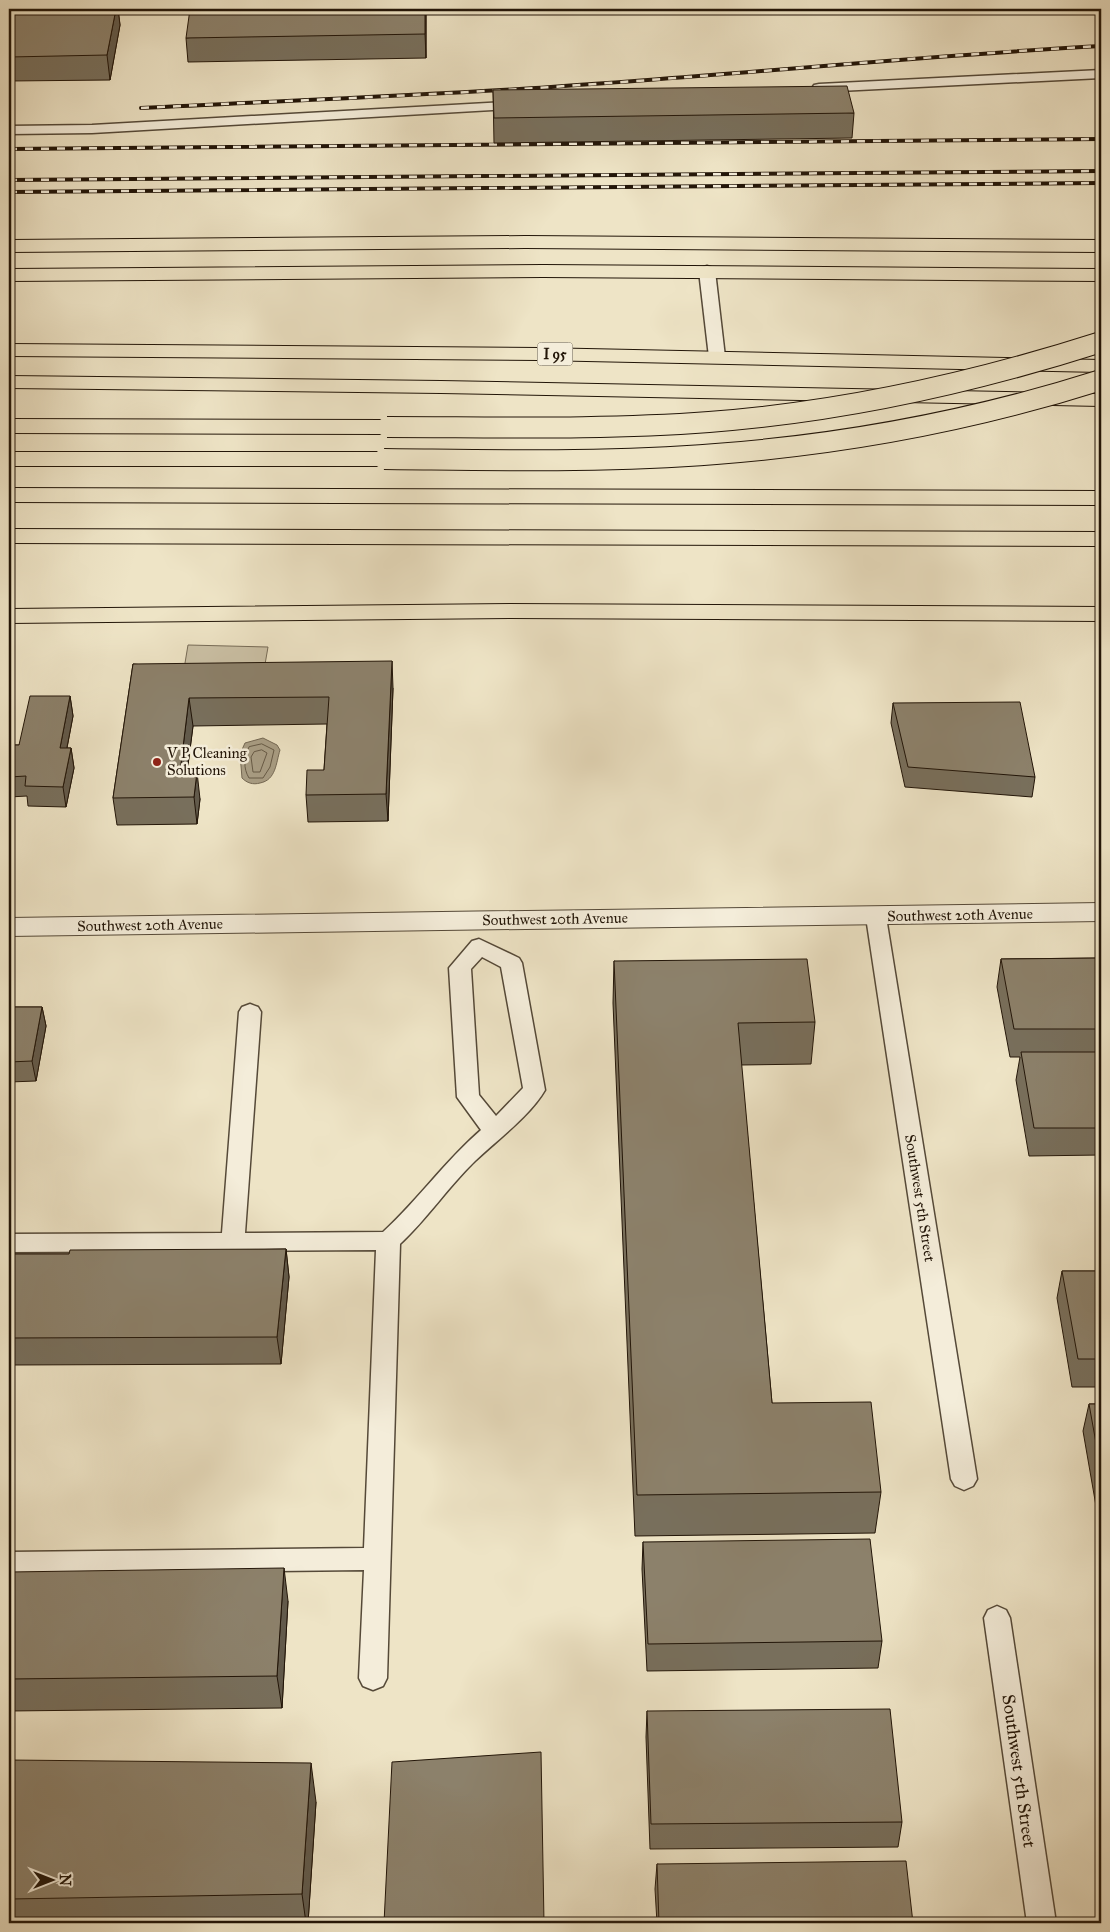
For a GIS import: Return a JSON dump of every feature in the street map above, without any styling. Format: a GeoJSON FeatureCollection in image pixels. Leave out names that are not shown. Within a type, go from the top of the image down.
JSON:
{"type":"FeatureCollection","features":[{"type":"Feature","properties":{"kind":"highway"},"geometry":{"type":"LineString","coordinates":[[9,246],[525,242],[1101,246]]}},
{"type":"Feature","properties":{"kind":"highway"},"geometry":{"type":"LineString","coordinates":[[9,275],[707,271],[1101,275]]}},
{"type":"Feature","properties":{"kind":"highway"},"geometry":{"type":"LineString","coordinates":[[9,426],[604,427],[708,422],[873,401],[931,390],[1015,369],[1101,342]]}},
{"type":"Feature","properties":{"kind":"highway","name":"I 95"},"geometry":{"type":"LineString","coordinates":[[9,350],[378,352],[717,357],[1101,366]]}},
{"type":"Feature","properties":{"kind":"highway"},"geometry":{"type":"LineString","coordinates":[[9,459],[611,460],[670,458],[872,436],[1027,402],[1101,380]]}},
{"type":"Feature","properties":{"kind":"highway"},"geometry":{"type":"LineString","coordinates":[[9,382],[441,387],[1101,400]]}},
{"type":"Feature","properties":{"kind":"highway"},"geometry":{"type":"LineString","coordinates":[[9,495],[1101,498]]}},
{"type":"Feature","properties":{"kind":"highway"},"geometry":{"type":"LineString","coordinates":[[9,536],[1101,539]]}},
{"type":"Feature","properties":{"kind":"highway"},"geometry":{"type":"LineString","coordinates":[[9,616],[501,611],[1101,614]]}},
{"type":"Feature","properties":{"kind":"street","name":"Southwest 20th Avenue"},"geometry":{"type":"LineString","coordinates":[[9,927],[1101,912]]}},
{"type":"Feature","properties":{"kind":"lane"},"geometry":{"type":"LineString","coordinates":[[805,89],[1101,74]]}},
{"type":"Feature","properties":{"kind":"lane"},"geometry":{"type":"LineString","coordinates":[[9,130],[92,129],[538,104]]}},
{"type":"Feature","properties":{"kind":"lane"},"geometry":{"type":"LineString","coordinates":[[707,271],[717,357]]}},
{"type":"Feature","properties":{"kind":"lane","name":"Southwest 5th Street"},"geometry":{"type":"LineString","coordinates":[[876,916],[964,1479]]}},
{"type":"Feature","properties":{"kind":"lane"},"geometry":{"type":"LineString","coordinates":[[486,920],[479,946],[460,968],[468,1096],[495,1131]]}},
{"type":"Feature","properties":{"kind":"lane"},"geometry":{"type":"LineString","coordinates":[[9,1243],[388,1241],[411,1220],[466,1156],[495,1131],[534,1090],[511,964],[479,946]]}},
{"type":"Feature","properties":{"kind":"lane"},"geometry":{"type":"LineString","coordinates":[[233,1241],[250,1012]]}},
{"type":"Feature","properties":{"kind":"lane"},"geometry":{"type":"LineString","coordinates":[[373,1678],[388,1241]]}},
{"type":"Feature","properties":{"kind":"lane"},"geometry":{"type":"LineString","coordinates":[[9,1563],[377,1559]]}},
{"type":"Feature","properties":{"kind":"lane","name":"Southwest 5th Street"},"geometry":{"type":"LineString","coordinates":[[997,1618],[1042,1923]]}},
{"type":"Feature","properties":{"kind":"shaded area"},"geometry":{"type":"Polygon","coordinates":[[[188,645],[268,647],[263,676],[183,675],[188,645]]]}},
{"type":"Feature","properties":{"kind":"water"},"geometry":{"type":"Polygon","coordinates":[[[263,738],[277,745],[280,750],[276,765],[272,775],[265,781],[257,784],[250,783],[242,778],[240,754],[245,743],[263,738]]]}},
{"type":"Feature","properties":{"kind":"building"},"geometry":{"type":"Polygon","coordinates":[[[15,9],[116,9],[107,55],[9,57],[9,34],[15,9]]]}},
{"type":"Feature","properties":{"kind":"building"},"geometry":{"type":"Polygon","coordinates":[[[190,9],[425,9],[425,34],[186,38],[190,9]]]}},
{"type":"Feature","properties":{"kind":"building"},"geometry":{"type":"Polygon","coordinates":[[[847,86],[854,113],[494,118],[493,90],[847,86]]]}},
{"type":"Feature","properties":{"kind":"building","name":"V P Cleaning Solutions"},"geometry":{"type":"Polygon","coordinates":[[[392,661],[386,794],[306,795],[307,770],[324,770],[329,697],[189,698],[180,772],[197,772],[194,797],[113,798],[133,664],[392,661]]]}},
{"type":"Feature","properties":{"kind":"building"},"geometry":{"type":"Polygon","coordinates":[[[30,696],[70,696],[60,748],[71,748],[63,787],[25,786],[26,776],[9,777],[9,745],[19,745],[30,696]]]}},
{"type":"Feature","properties":{"kind":"building"},"geometry":{"type":"Polygon","coordinates":[[[1020,702],[1035,777],[908,767],[893,703],[1020,702]]]}},
{"type":"Feature","properties":{"kind":"building"},"geometry":{"type":"Polygon","coordinates":[[[1101,958],[1101,1029],[1014,1029],[1001,959],[1101,958]]]}},
{"type":"Feature","properties":{"kind":"building"},"geometry":{"type":"Polygon","coordinates":[[[807,959],[815,1022],[738,1023],[772,1403],[871,1402],[881,1492],[637,1495],[614,961],[807,959]]]}},
{"type":"Feature","properties":{"kind":"building"},"geometry":{"type":"Polygon","coordinates":[[[9,1007],[42,1007],[32,1061],[9,1062],[9,1007]]]}},
{"type":"Feature","properties":{"kind":"building"},"geometry":{"type":"Polygon","coordinates":[[[1021,1052],[1101,1052],[1101,1128],[1034,1128],[1021,1052]]]}},
{"type":"Feature","properties":{"kind":"building"},"geometry":{"type":"Polygon","coordinates":[[[286,1249],[277,1337],[9,1338],[9,1254],[69,1254],[70,1250],[286,1249]]]}},
{"type":"Feature","properties":{"kind":"building"},"geometry":{"type":"Polygon","coordinates":[[[1062,1271],[1101,1271],[1101,1359],[1078,1359],[1062,1271]]]}},
{"type":"Feature","properties":{"kind":"building"},"geometry":{"type":"Polygon","coordinates":[[[1089,1404],[1101,1404],[1101,1471],[1089,1404]]]}},
{"type":"Feature","properties":{"kind":"building"},"geometry":{"type":"Polygon","coordinates":[[[870,1539],[882,1641],[648,1644],[643,1542],[870,1539]]]}},
{"type":"Feature","properties":{"kind":"building"},"geometry":{"type":"Polygon","coordinates":[[[284,1568],[277,1676],[9,1679],[9,1572],[284,1568]]]}},
{"type":"Feature","properties":{"kind":"building"},"geometry":{"type":"Polygon","coordinates":[[[890,1709],[902,1822],[651,1824],[647,1711],[890,1709]]]}},
{"type":"Feature","properties":{"kind":"building"},"geometry":{"type":"Polygon","coordinates":[[[541,1752],[544,1923],[384,1923],[392,1762],[541,1752]]]}},
{"type":"Feature","properties":{"kind":"building"},"geometry":{"type":"Polygon","coordinates":[[[9,1760],[311,1763],[302,1894],[9,1899],[9,1760]]]}},
{"type":"Feature","properties":{"kind":"building"},"geometry":{"type":"Polygon","coordinates":[[[906,1861],[913,1923],[659,1923],[657,1864],[906,1861]]]}},
{"type":"Feature","properties":{"kind":"railway"},"geometry":{"type":"LineString","coordinates":[[141,108],[551,87],[1101,46]]}},
{"type":"Feature","properties":{"kind":"railway"},"geometry":{"type":"LineString","coordinates":[[9,149],[1101,139]]}},
{"type":"Feature","properties":{"kind":"railway"},"geometry":{"type":"LineString","coordinates":[[9,180],[1101,171]]}},
{"type":"Feature","properties":{"kind":"railway"},"geometry":{"type":"LineString","coordinates":[[9,192],[1101,183]]}},
{"type":"Feature","properties":{"kind":"place","name":"V P Cleaning Solutions"},"geometry":{"type":"Point","coordinates":[157,762]}}]}
